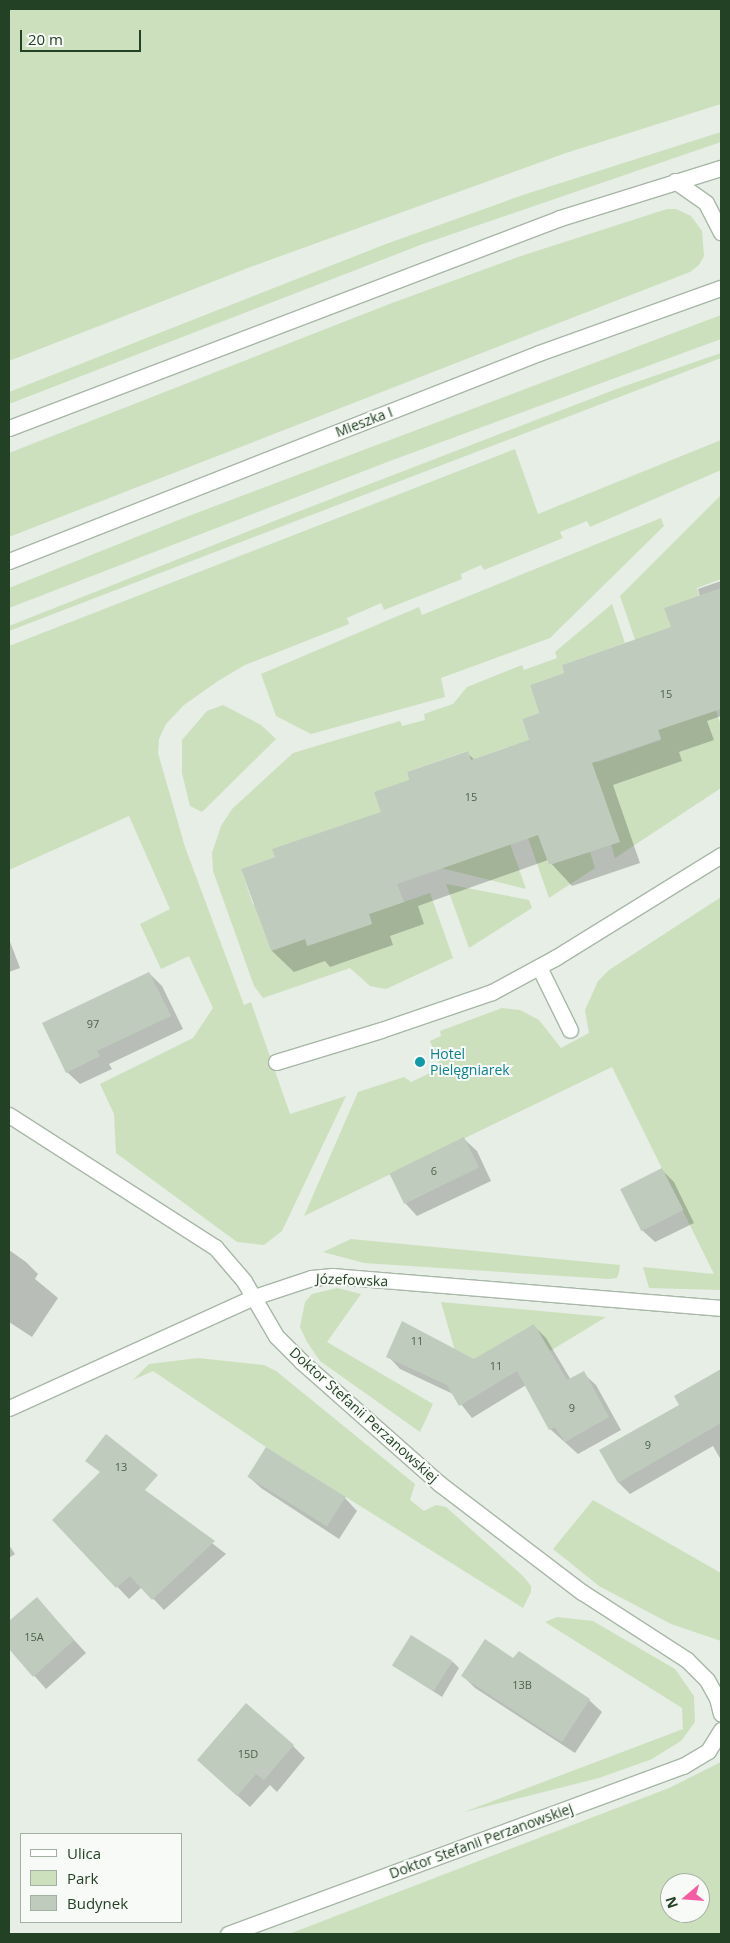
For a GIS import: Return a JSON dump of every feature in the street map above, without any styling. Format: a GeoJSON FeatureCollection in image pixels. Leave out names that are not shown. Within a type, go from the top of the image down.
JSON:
{"type":"FeatureCollection","features":[{"type":"Feature","properties":{"kind":"street"},"geometry":{"type":"LineString","coordinates":[[9,428],[416,271],[560,218],[721,168]]}},
{"type":"Feature","properties":{"kind":"street"},"geometry":{"type":"LineString","coordinates":[[675,181],[706,203],[721,232]]}},
{"type":"Feature","properties":{"kind":"street","name":"Mieszka I"},"geometry":{"type":"LineString","coordinates":[[9,562],[539,353],[721,288]]}},
{"type":"Feature","properties":{"kind":"street"},"geometry":{"type":"LineString","coordinates":[[276,1062],[445,1010],[492,992],[539,967],[721,855]]}},
{"type":"Feature","properties":{"kind":"street"},"geometry":{"type":"LineString","coordinates":[[539,967],[570,1030]]}},
{"type":"Feature","properties":{"kind":"street","name":"Doktor Stefanii Perzanowskiej"},"geometry":{"type":"LineString","coordinates":[[9,1114],[215,1247],[254,1297],[276,1336],[302,1362],[440,1484],[582,1592],[687,1660],[707,1680],[717,1698],[721,1714]]}},
{"type":"Feature","properties":{"kind":"street","name":"Józefowska"},"geometry":{"type":"LineString","coordinates":[[9,1408],[254,1297],[291,1282],[333,1276],[721,1308]]}},
{"type":"Feature","properties":{"kind":"street","name":"Doktor Stefanii Perzanowskiej"},"geometry":{"type":"LineString","coordinates":[[228,1934],[683,1766],[708,1751],[721,1730]]}},
{"type":"Feature","properties":{"kind":"green space"},"geometry":{"type":"Polygon","coordinates":[[[9,9],[721,9],[721,104],[566,153],[253,266],[9,361],[9,9]]]}},
{"type":"Feature","properties":{"kind":"green space"},"geometry":{"type":"Polygon","coordinates":[[[721,132],[721,142],[423,244],[9,404],[9,392],[386,244],[523,195],[721,132]]]}},
{"type":"Feature","properties":{"kind":"green space"},"geometry":{"type":"Polygon","coordinates":[[[667,209],[676,209],[691,216],[702,231],[704,256],[699,265],[690,272],[9,537],[9,453],[392,303],[521,256],[667,209]]]}},
{"type":"Feature","properties":{"kind":"green space"},"geometry":{"type":"Polygon","coordinates":[[[721,315],[721,339],[390,461],[9,608],[9,588],[186,517],[721,315]]]}},
{"type":"Feature","properties":{"kind":"green space"},"geometry":{"type":"Polygon","coordinates":[[[721,353],[721,358],[9,631],[9,626],[292,514],[619,388],[721,353]]]}},
{"type":"Feature","properties":{"kind":"green space"},"geometry":{"type":"Polygon","coordinates":[[[721,440],[721,470],[590,527],[587,521],[560,532],[563,538],[484,570],[481,565],[461,574],[462,579],[384,610],[381,603],[347,618],[349,624],[245,665],[184,705],[166,724],[159,739],[158,753],[185,847],[244,1005],[251,1002],[290,1114],[346,1096],[282,1231],[264,1245],[237,1242],[116,1153],[114,1114],[100,1084],[193,1038],[213,1008],[189,956],[161,969],[140,924],[170,909],[129,816],[9,870],[9,646],[515,449],[538,514],[721,440]]]}},
{"type":"Feature","properties":{"kind":"green space"},"geometry":{"type":"Polygon","coordinates":[[[721,495],[721,579],[697,588],[699,596],[665,608],[680,654],[644,666],[620,596],[721,495]]]}},
{"type":"Feature","properties":{"kind":"green space"},"geometry":{"type":"Polygon","coordinates":[[[661,518],[664,526],[550,638],[441,678],[445,697],[311,734],[276,716],[261,674],[419,607],[422,615],[661,518]]]}},
{"type":"Feature","properties":{"kind":"green space"},"geometry":{"type":"Polygon","coordinates":[[[612,604],[625,643],[562,665],[564,673],[530,685],[539,713],[522,719],[535,758],[514,766],[508,747],[471,760],[467,751],[407,772],[409,780],[391,839],[273,850],[275,857],[241,869],[253,905],[268,900],[258,915],[271,951],[305,939],[308,946],[372,924],[369,914],[430,893],[453,958],[386,989],[370,986],[350,968],[263,998],[254,986],[213,871],[212,853],[221,826],[232,809],[293,753],[400,721],[402,726],[425,720],[424,714],[453,704],[467,687],[522,665],[524,670],[557,658],[555,652],[612,604]]]}},
{"type":"Feature","properties":{"kind":"green space"},"geometry":{"type":"Polygon","coordinates":[[[223,705],[261,725],[276,739],[202,812],[190,806],[182,773],[182,740],[207,711],[223,705]]]}},
{"type":"Feature","properties":{"kind":"green space"},"geometry":{"type":"Polygon","coordinates":[[[716,710],[721,726],[721,788],[615,858],[611,844],[619,841],[598,779],[567,789],[594,755],[597,762],[661,740],[658,730],[716,710]]]}},
{"type":"Feature","properties":{"kind":"green space"},"geometry":{"type":"Polygon","coordinates":[[[536,828],[549,865],[590,852],[595,868],[549,898],[526,832],[536,828]]]}},
{"type":"Feature","properties":{"kind":"green space"},"geometry":{"type":"Polygon","coordinates":[[[508,838],[526,889],[441,868],[508,838]]]}},
{"type":"Feature","properties":{"kind":"green space"},"geometry":{"type":"Polygon","coordinates":[[[446,884],[529,900],[532,908],[469,948],[446,884]]]}},
{"type":"Feature","properties":{"kind":"green space"},"geometry":{"type":"Polygon","coordinates":[[[721,897],[721,1290],[649,1288],[643,1267],[714,1274],[612,1067],[304,1216],[358,1092],[404,1077],[411,1082],[441,1068],[430,1041],[441,1036],[440,1031],[502,1008],[520,1010],[539,1020],[561,1048],[589,1033],[585,1010],[598,981],[609,970],[721,897]]]}},
{"type":"Feature","properties":{"kind":"green space"},"geometry":{"type":"Polygon","coordinates":[[[351,1239],[620,1265],[617,1278],[609,1279],[364,1263],[323,1252],[351,1239]]]}},
{"type":"Feature","properties":{"kind":"green space"},"geometry":{"type":"Polygon","coordinates":[[[337,1288],[361,1294],[327,1342],[433,1404],[420,1432],[320,1361],[307,1342],[300,1327],[305,1302],[312,1294],[337,1288]]]}},
{"type":"Feature","properties":{"kind":"green space"},"geometry":{"type":"Polygon","coordinates":[[[441,1302],[606,1317],[550,1351],[534,1324],[461,1372],[441,1302]]]}},
{"type":"Feature","properties":{"kind":"green space"},"geometry":{"type":"Polygon","coordinates":[[[198,1358],[264,1365],[276,1371],[415,1484],[410,1500],[424,1511],[436,1505],[446,1507],[523,1576],[531,1586],[531,1592],[523,1608],[266,1447],[153,1371],[133,1380],[149,1364],[198,1358]]]}},
{"type":"Feature","properties":{"kind":"green space"},"geometry":{"type":"Polygon","coordinates":[[[593,1500],[721,1573],[721,1641],[671,1624],[599,1586],[553,1549],[593,1500]]]}},
{"type":"Feature","properties":{"kind":"green space"},"geometry":{"type":"Polygon","coordinates":[[[557,1617],[593,1621],[675,1669],[694,1696],[695,1722],[681,1741],[652,1759],[599,1778],[464,1812],[683,1729],[682,1708],[545,1622],[557,1617]]]}},
{"type":"Feature","properties":{"kind":"green space"},"geometry":{"type":"Polygon","coordinates":[[[721,1762],[721,1934],[289,1934],[669,1788],[721,1762]]]}},
{"type":"Feature","properties":{"kind":"building"},"geometry":{"type":"Polygon","coordinates":[[[721,588],[721,709],[658,730],[661,739],[592,763],[620,842],[549,865],[538,835],[397,884],[404,902],[369,914],[372,924],[307,946],[305,939],[271,951],[241,869],[275,857],[272,849],[381,812],[374,792],[409,780],[407,772],[468,751],[471,760],[529,740],[522,719],[539,713],[530,685],[564,673],[562,665],[671,627],[664,608],[721,588]]]}},
{"type":"Feature","properties":{"kind":"building"},"geometry":{"type":"Polygon","coordinates":[[[149,972],[171,1016],[97,1051],[100,1056],[66,1073],[42,1023],[149,972]]]}},
{"type":"Feature","properties":{"kind":"building"},"geometry":{"type":"Polygon","coordinates":[[[464,1137],[479,1168],[404,1204],[389,1173],[464,1137]]]}},
{"type":"Feature","properties":{"kind":"building"},"geometry":{"type":"Polygon","coordinates":[[[662,1168],[683,1210],[641,1231],[620,1189],[662,1168]]]}},
{"type":"Feature","properties":{"kind":"building"},"geometry":{"type":"Polygon","coordinates":[[[402,1321],[474,1359],[534,1324],[567,1380],[584,1371],[609,1417],[565,1442],[555,1427],[549,1430],[517,1371],[459,1406],[447,1385],[386,1357],[402,1321]]]}},
{"type":"Feature","properties":{"kind":"building"},"geometry":{"type":"Polygon","coordinates":[[[721,1369],[721,1423],[618,1483],[599,1450],[679,1405],[674,1396],[721,1369]]]}},
{"type":"Feature","properties":{"kind":"building"},"geometry":{"type":"Polygon","coordinates":[[[106,1434],[158,1475],[145,1490],[215,1541],[152,1600],[130,1576],[116,1588],[52,1520],[100,1472],[85,1461],[106,1434]]]}},
{"type":"Feature","properties":{"kind":"building"},"geometry":{"type":"Polygon","coordinates":[[[266,1447],[346,1497],[327,1526],[247,1477],[266,1447]]]}},
{"type":"Feature","properties":{"kind":"building"},"geometry":{"type":"Polygon","coordinates":[[[37,1597],[74,1640],[33,1677],[9,1649],[9,1621],[37,1597]]]}},
{"type":"Feature","properties":{"kind":"building"},"geometry":{"type":"Polygon","coordinates":[[[411,1635],[453,1661],[433,1691],[392,1666],[411,1635]]]}},
{"type":"Feature","properties":{"kind":"building"},"geometry":{"type":"Polygon","coordinates":[[[485,1639],[513,1658],[519,1651],[590,1699],[562,1742],[461,1676],[485,1639]]]}},
{"type":"Feature","properties":{"kind":"building"},"geometry":{"type":"Polygon","coordinates":[[[246,1703],[294,1745],[264,1780],[256,1774],[237,1796],[197,1760],[246,1703]]]}},
{"type":"Feature","properties":{"kind":"place","name":"Hotel Pielęgniarek"},"geometry":{"type":"Point","coordinates":[420,1062]}}]}
